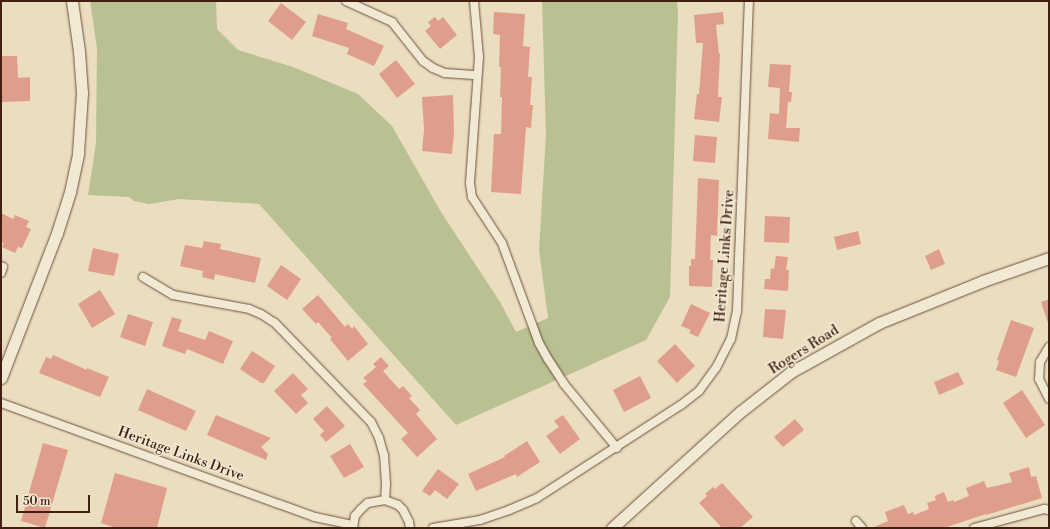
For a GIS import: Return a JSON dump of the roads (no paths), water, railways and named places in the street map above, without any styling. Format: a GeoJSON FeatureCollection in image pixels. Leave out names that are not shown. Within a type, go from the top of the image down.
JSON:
{"type":"FeatureCollection","features":[{"type":"Feature","properties":{"kind":"main road"},"geometry":{"type":"LineString","coordinates":[[1,378],[57,233],[70,192],[78,153],[82,93],[79,51],[72,1]]}},
{"type":"Feature","properties":{"kind":"main road","name":"Rogers Road"},"geometry":{"type":"LineString","coordinates":[[612,528],[740,412],[791,372],[879,323],[983,281],[1049,258]]}},
{"type":"Feature","properties":{"kind":"street"},"geometry":{"type":"LineString","coordinates":[[346,1],[392,22],[423,61],[433,68],[445,74],[477,75]]}},
{"type":"Feature","properties":{"kind":"street"},"geometry":{"type":"LineString","coordinates":[[474,1],[478,57],[470,183],[472,197],[502,243],[539,343],[548,359],[564,384],[617,448]]}},
{"type":"Feature","properties":{"kind":"street","name":"Heritage Links Drive"},"geometry":{"type":"LineString","coordinates":[[433,528],[480,520],[538,498],[681,405],[699,391],[716,368],[731,339],[737,311],[749,1]]}},
{"type":"Feature","properties":{"kind":"street"},"geometry":{"type":"LineString","coordinates":[[1,266],[3,267],[1,273]]}},
{"type":"Feature","properties":{"kind":"street"},"geometry":{"type":"LineString","coordinates":[[143,277],[173,295],[249,309],[262,314],[275,323],[371,422],[379,438],[384,454],[386,483],[385,500],[398,505],[403,510],[410,522],[410,528]]}},
{"type":"Feature","properties":{"kind":"street"},"geometry":{"type":"LineString","coordinates":[[1049,347],[1040,362],[1040,379],[1049,399]]}},
{"type":"Feature","properties":{"kind":"street","name":"Heritage Links Drive"},"geometry":{"type":"LineString","coordinates":[[1,403],[308,514],[353,526],[360,509],[372,502],[385,500]]}},
{"type":"Feature","properties":{"kind":"street"},"geometry":{"type":"LineString","coordinates":[[974,528],[1044,509],[1049,510]]}},
{"type":"Feature","properties":{"kind":"street"},"geometry":{"type":"LineString","coordinates":[[856,521],[862,528]]}}]}
